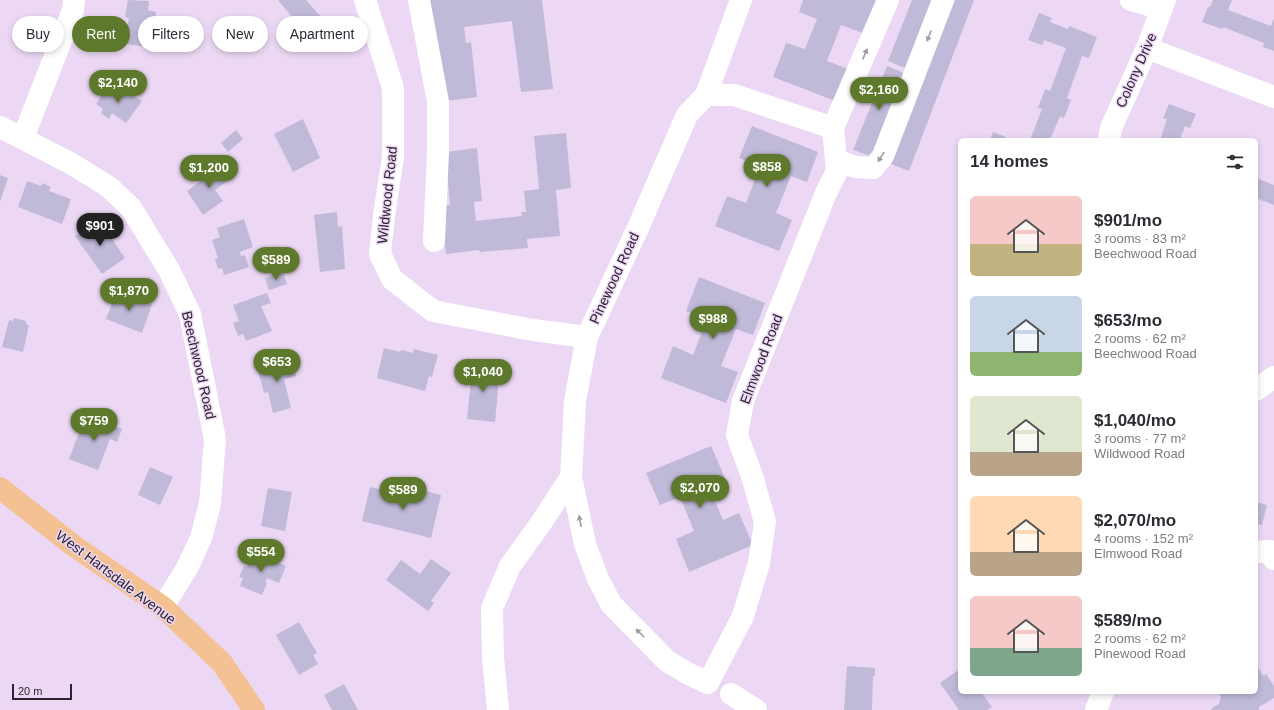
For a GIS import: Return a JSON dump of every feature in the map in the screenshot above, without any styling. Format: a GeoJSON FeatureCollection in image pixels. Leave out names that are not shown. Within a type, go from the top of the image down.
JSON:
{"type":"FeatureCollection","features":[{"type":"Feature","properties":{"kind":"main road","name":"West Hartsdale Avenue"},"geometry":{"type":"LineString","coordinates":[[0,488],[74,546],[163,607],[222,663],[254,710]]}},
{"type":"Feature","properties":{"kind":"street"},"geometry":{"type":"LineString","coordinates":[[23,138],[73,10],[74,0]]}},
{"type":"Feature","properties":{"kind":"street","name":"Wildwood Road"},"geometry":{"type":"LineString","coordinates":[[364,0],[393,88],[393,158],[384,215],[380,254],[392,278],[433,311],[534,330],[587,337]]}},
{"type":"Feature","properties":{"kind":"street"},"geometry":{"type":"LineString","coordinates":[[419,0],[438,102],[438,152],[434,241]]}},
{"type":"Feature","properties":{"kind":"street","name":"Pinewood Road"},"geometry":{"type":"LineString","coordinates":[[668,661],[611,604],[598,579],[585,544],[571,477],[575,401],[587,337],[637,230],[687,116],[706,95],[741,0]]}},
{"type":"Feature","properties":{"kind":"street"},"geometry":{"type":"LineString","coordinates":[[706,95],[734,95],[833,128],[888,0]]}},
{"type":"Feature","properties":{"kind":"street"},"geometry":{"type":"LineString","coordinates":[[836,160],[855,167],[873,168],[883,156],[943,0]]}},
{"type":"Feature","properties":{"kind":"street"},"geometry":{"type":"LineString","coordinates":[[1130,0],[1163,5]]}},
{"type":"Feature","properties":{"kind":"street","name":"Colony Drive"},"geometry":{"type":"LineString","coordinates":[[1109,138],[1110,128],[1147,48],[1163,5]]}},
{"type":"Feature","properties":{"kind":"street"},"geometry":{"type":"LineString","coordinates":[[1147,48],[1274,97]]}},
{"type":"Feature","properties":{"kind":"street","name":"Beechwood Road"},"geometry":{"type":"LineString","coordinates":[[0,127],[72,164],[109,187],[131,208],[169,270],[190,314],[215,439],[210,504],[201,538],[186,568],[163,607]]}},
{"type":"Feature","properties":{"kind":"street","name":"Elmwood Road"},"geometry":{"type":"LineString","coordinates":[[668,661],[689,674],[708,683],[743,616],[759,563],[765,522],[753,479],[737,435],[744,401],[826,193],[837,171],[833,128]]}},
{"type":"Feature","properties":{"kind":"street"},"geometry":{"type":"LineString","coordinates":[[1258,389],[1274,377]]}},
{"type":"Feature","properties":{"kind":"street"},"geometry":{"type":"LineString","coordinates":[[498,710],[493,658],[492,608],[510,566],[541,523],[571,477]]}},
{"type":"Feature","properties":{"kind":"street"},"geometry":{"type":"LineString","coordinates":[[1258,552],[1270,551],[1274,559]]}},
{"type":"Feature","properties":{"kind":"street"},"geometry":{"type":"LineString","coordinates":[[731,694],[756,710]]}},
{"type":"Feature","properties":{"kind":"street"},"geometry":{"type":"LineString","coordinates":[[1096,710],[1102,694]]}},
{"type":"Feature","properties":{"kind":"building"},"geometry":{"type":"Polygon","coordinates":[[[128,0],[149,1],[148,10],[156,12],[155,16],[138,16],[138,46],[130,45],[130,16],[125,16],[128,0]]]}},
{"type":"Feature","properties":{"kind":"building"},"geometry":{"type":"Polygon","coordinates":[[[278,0],[306,0],[320,16],[291,16],[278,0]]]}},
{"type":"Feature","properties":{"kind":"building"},"geometry":{"type":"Polygon","coordinates":[[[427,0],[542,0],[553,89],[521,92],[512,21],[464,27],[466,43],[471,42],[477,97],[445,101],[427,0]]]}},
{"type":"Feature","properties":{"kind":"building"},"geometry":{"type":"Polygon","coordinates":[[[803,0],[878,1],[865,34],[841,25],[827,61],[851,70],[838,102],[773,77],[786,43],[805,49],[817,19],[799,12],[803,0]]]}},
{"type":"Feature","properties":{"kind":"building"},"geometry":{"type":"Polygon","coordinates":[[[912,0],[932,0],[905,68],[888,61],[912,0]]]}},
{"type":"Feature","properties":{"kind":"building"},"geometry":{"type":"Polygon","coordinates":[[[955,0],[974,0],[909,171],[891,164],[955,0]]]}},
{"type":"Feature","properties":{"kind":"building"},"geometry":{"type":"Polygon","coordinates":[[[1213,0],[1232,0],[1228,10],[1271,26],[1274,18],[1274,51],[1263,47],[1264,43],[1223,27],[1222,29],[1202,22],[1208,7],[1210,7],[1213,0]]]}},
{"type":"Feature","properties":{"kind":"building"},"geometry":{"type":"Polygon","coordinates":[[[1039,13],[1052,18],[1050,22],[1068,29],[1069,26],[1097,37],[1089,58],[1082,56],[1067,98],[1071,100],[1064,118],[1060,116],[1051,138],[1031,138],[1042,109],[1038,108],[1045,89],[1050,91],[1066,48],[1044,40],[1042,45],[1028,40],[1039,13]]]}},
{"type":"Feature","properties":{"kind":"building"},"geometry":{"type":"Polygon","coordinates":[[[887,66],[904,73],[871,156],[853,150],[887,66]]]}},
{"type":"Feature","properties":{"kind":"building"},"geometry":{"type":"Polygon","coordinates":[[[109,85],[127,96],[129,93],[142,101],[126,123],[112,113],[109,119],[101,113],[103,109],[96,104],[109,85]]]}},
{"type":"Feature","properties":{"kind":"building"},"geometry":{"type":"Polygon","coordinates":[[[1169,104],[1196,114],[1190,128],[1185,126],[1181,138],[1161,138],[1167,119],[1163,118],[1169,104]]]}},
{"type":"Feature","properties":{"kind":"building"},"geometry":{"type":"Polygon","coordinates":[[[303,119],[320,158],[293,172],[274,134],[303,119]]]}},
{"type":"Feature","properties":{"kind":"building"},"geometry":{"type":"Polygon","coordinates":[[[752,126],[818,152],[807,182],[791,176],[776,213],[792,220],[779,251],[715,226],[727,196],[746,203],[760,166],[739,158],[752,126]]]}},
{"type":"Feature","properties":{"kind":"building"},"geometry":{"type":"Polygon","coordinates":[[[236,130],[243,139],[228,152],[221,143],[236,130]]]}},
{"type":"Feature","properties":{"kind":"building"},"geometry":{"type":"Polygon","coordinates":[[[993,132],[1006,137],[1006,138],[991,138],[993,132]]]}},
{"type":"Feature","properties":{"kind":"building"},"geometry":{"type":"Polygon","coordinates":[[[566,133],[571,188],[556,190],[560,236],[527,239],[528,248],[480,252],[479,250],[446,254],[441,205],[450,205],[445,152],[477,148],[482,201],[474,202],[476,221],[522,216],[521,212],[526,212],[524,191],[539,189],[534,136],[566,133]]]}},
{"type":"Feature","properties":{"kind":"building"},"geometry":{"type":"Polygon","coordinates":[[[218,163],[230,179],[215,190],[223,201],[203,215],[187,191],[205,178],[202,174],[218,163]]]}},
{"type":"Feature","properties":{"kind":"building"},"geometry":{"type":"Polygon","coordinates":[[[0,175],[8,178],[0,202],[0,175]]]}},
{"type":"Feature","properties":{"kind":"building"},"geometry":{"type":"Polygon","coordinates":[[[1258,179],[1274,185],[1274,205],[1258,199],[1258,179]]]}},
{"type":"Feature","properties":{"kind":"building"},"geometry":{"type":"Polygon","coordinates":[[[27,181],[41,186],[42,183],[51,187],[49,191],[71,199],[62,224],[18,207],[27,181]]]}},
{"type":"Feature","properties":{"kind":"building"},"geometry":{"type":"Polygon","coordinates":[[[337,212],[338,227],[342,226],[345,269],[320,272],[314,215],[337,212]]]}},
{"type":"Feature","properties":{"kind":"building"},"geometry":{"type":"Polygon","coordinates":[[[98,219],[125,258],[102,274],[75,236],[98,219]]]}},
{"type":"Feature","properties":{"kind":"building"},"geometry":{"type":"Polygon","coordinates":[[[244,219],[253,247],[240,252],[241,256],[245,255],[249,267],[224,275],[222,268],[218,269],[215,259],[218,258],[212,240],[220,237],[217,228],[244,219]]]}},
{"type":"Feature","properties":{"kind":"building"},"geometry":{"type":"Polygon","coordinates":[[[283,272],[287,284],[269,290],[265,278],[283,272]]]}},
{"type":"Feature","properties":{"kind":"building"},"geometry":{"type":"Polygon","coordinates":[[[699,277],[765,303],[753,335],[736,329],[721,366],[738,372],[726,403],[661,378],[673,346],[693,355],[707,319],[686,311],[699,277]]]}},
{"type":"Feature","properties":{"kind":"building"},"geometry":{"type":"Polygon","coordinates":[[[116,293],[152,304],[142,333],[106,319],[116,293]]]}},
{"type":"Feature","properties":{"kind":"building"},"geometry":{"type":"Polygon","coordinates":[[[267,293],[271,303],[261,306],[272,331],[246,341],[243,334],[238,336],[233,323],[239,321],[233,305],[267,293]]]}},
{"type":"Feature","properties":{"kind":"building"},"geometry":{"type":"Polygon","coordinates":[[[14,318],[26,321],[26,324],[29,325],[23,352],[2,347],[9,320],[13,321],[14,318]]]}},
{"type":"Feature","properties":{"kind":"building"},"geometry":{"type":"Polygon","coordinates":[[[384,348],[400,352],[401,350],[413,353],[414,349],[438,355],[432,377],[429,376],[425,391],[377,378],[384,348]]]}},
{"type":"Feature","properties":{"kind":"building"},"geometry":{"type":"Polygon","coordinates":[[[292,359],[296,376],[284,379],[291,408],[273,413],[268,392],[264,393],[257,367],[292,359]]]}},
{"type":"Feature","properties":{"kind":"building"},"geometry":{"type":"Polygon","coordinates":[[[473,362],[496,364],[494,377],[499,378],[495,422],[467,419],[473,362]]]}},
{"type":"Feature","properties":{"kind":"building"},"geometry":{"type":"Polygon","coordinates":[[[89,416],[122,429],[117,442],[110,439],[98,470],[69,459],[82,425],[85,425],[89,416]]]}},
{"type":"Feature","properties":{"kind":"building"},"geometry":{"type":"Polygon","coordinates":[[[711,446],[725,478],[708,485],[723,520],[739,513],[753,545],[689,572],[676,539],[694,531],[680,497],[660,505],[646,473],[711,446]]]}},
{"type":"Feature","properties":{"kind":"building"},"geometry":{"type":"Polygon","coordinates":[[[150,467],[173,477],[160,505],[138,495],[150,467]]]}},
{"type":"Feature","properties":{"kind":"building"},"geometry":{"type":"Polygon","coordinates":[[[370,487],[411,497],[413,488],[441,495],[431,538],[362,521],[370,487]]]}},
{"type":"Feature","properties":{"kind":"building"},"geometry":{"type":"Polygon","coordinates":[[[268,488],[292,492],[285,531],[261,526],[268,488]]]}},
{"type":"Feature","properties":{"kind":"building"},"geometry":{"type":"Polygon","coordinates":[[[1258,503],[1267,505],[1262,525],[1258,524],[1258,503]]]}},
{"type":"Feature","properties":{"kind":"building"},"geometry":{"type":"Polygon","coordinates":[[[253,552],[286,566],[279,583],[267,578],[265,582],[267,583],[262,595],[240,586],[243,578],[239,577],[244,566],[247,567],[253,552]]]}},
{"type":"Feature","properties":{"kind":"building"},"geometry":{"type":"Polygon","coordinates":[[[431,559],[451,573],[431,601],[434,603],[428,611],[386,580],[401,560],[420,574],[431,559]]]}},
{"type":"Feature","properties":{"kind":"building"},"geometry":{"type":"Polygon","coordinates":[[[299,622],[317,653],[313,655],[318,664],[299,675],[276,635],[299,622]]]}},
{"type":"Feature","properties":{"kind":"building"},"geometry":{"type":"Polygon","coordinates":[[[847,666],[875,668],[875,676],[873,676],[872,710],[844,710],[847,666]]]}},
{"type":"Feature","properties":{"kind":"building"},"geometry":{"type":"Polygon","coordinates":[[[1258,667],[1263,676],[1266,674],[1274,686],[1274,698],[1259,707],[1259,710],[1211,710],[1219,704],[1221,697],[1219,694],[1258,694],[1258,667]]]}},
{"type":"Feature","properties":{"kind":"building"},"geometry":{"type":"Polygon","coordinates":[[[958,670],[958,694],[982,694],[992,707],[987,710],[959,710],[940,683],[958,670]]]}},
{"type":"Feature","properties":{"kind":"building"},"geometry":{"type":"Polygon","coordinates":[[[344,684],[358,710],[332,710],[324,695],[344,684]]]}}]}
